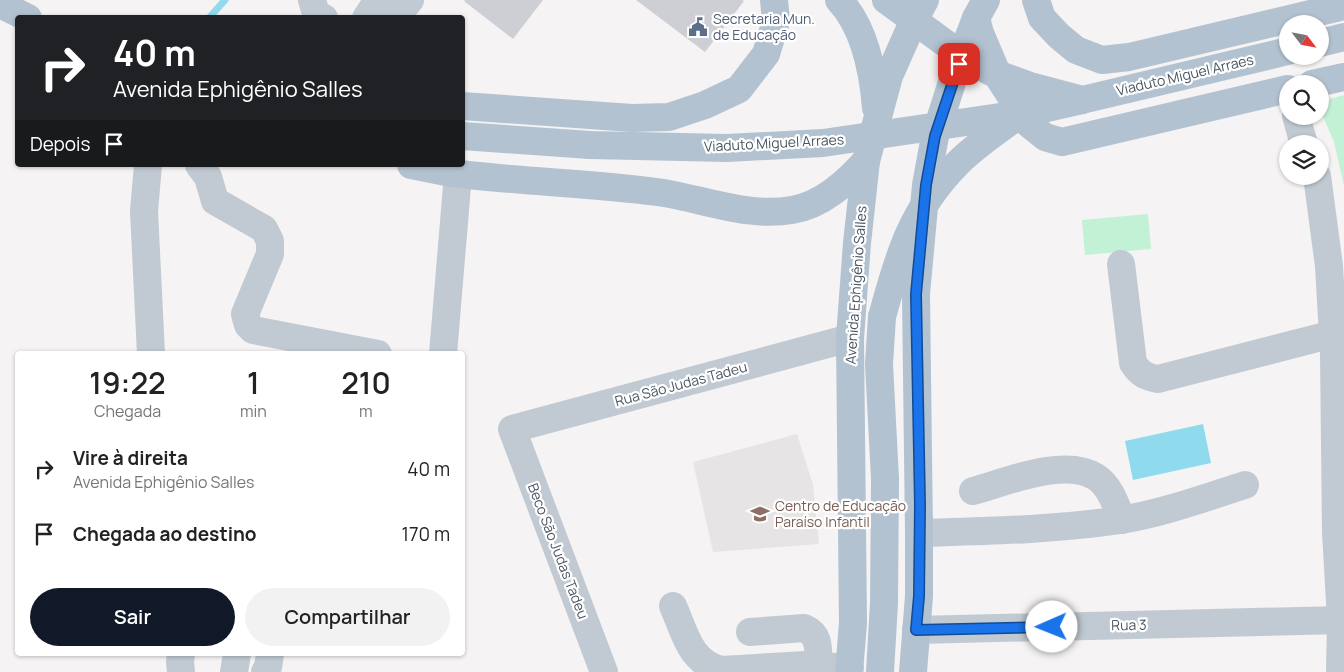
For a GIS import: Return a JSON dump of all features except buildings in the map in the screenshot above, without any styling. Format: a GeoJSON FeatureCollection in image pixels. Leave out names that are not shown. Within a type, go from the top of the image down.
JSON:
{"type":"FeatureCollection","features":[{"type":"Feature","properties":{"kind":"main road"},"geometry":{"type":"LineString","coordinates":[[465,106],[632,118],[669,117],[705,105],[739,89],[766,54],[776,21],[774,0]]}},
{"type":"Feature","properties":{"kind":"main road"},"geometry":{"type":"LineString","coordinates":[[839,0],[848,10],[857,26],[865,48],[875,95],[876,118]]}},
{"type":"Feature","properties":{"kind":"main road","name":"Viaduto Miguel Arraes"},"geometry":{"type":"LineString","coordinates":[[886,0],[960,54],[989,71],[1030,86],[1082,100]]}},
{"type":"Feature","properties":{"kind":"main road","name":"Avenida Ephigênio Salles"},"geometry":{"type":"LineString","coordinates":[[850,670],[853,622],[850,338],[866,161],[876,118],[889,76],[925,0]]}},
{"type":"Feature","properties":{"kind":"main road"},"geometry":{"type":"LineString","coordinates":[[1036,0],[1042,18],[1059,36],[1076,50],[1102,60],[1129,57],[1344,6]]}},
{"type":"Feature","properties":{"kind":"main road"},"geometry":{"type":"LineString","coordinates":[[0,4],[22,15]]}},
{"type":"Feature","properties":{"kind":"main road"},"geometry":{"type":"LineString","coordinates":[[981,9],[980,33],[999,78],[1029,124],[1045,136],[1062,142],[1279,91]]}},
{"type":"Feature","properties":{"kind":"main road"},"geometry":{"type":"LineString","coordinates":[[913,672],[919,596],[916,294],[926,185],[935,136],[953,79],[981,9]]}},
{"type":"Feature","properties":{"kind":"main road"},"geometry":{"type":"LineString","coordinates":[[1329,41],[1344,37]]}},
{"type":"Feature","properties":{"kind":"main road","name":"Viaduto Miguel Arraes"},"geometry":{"type":"LineString","coordinates":[[465,136],[590,145],[736,148],[823,144],[1020,114],[1279,53]]}},
{"type":"Feature","properties":{"kind":"main road"},"geometry":{"type":"LineString","coordinates":[[1329,80],[1344,77]]}},
{"type":"Feature","properties":{"kind":"main road"},"geometry":{"type":"LineString","coordinates":[[880,672],[884,593],[885,479],[879,364],[882,317],[896,266],[908,234],[933,191],[959,161],[1020,114]]}},
{"type":"Feature","properties":{"kind":"main road"},"geometry":{"type":"LineString","coordinates":[[421,167],[458,174],[658,192],[737,208],[769,212],[792,210],[814,204],[850,179],[866,161]]}},
{"type":"Feature","properties":{"kind":"street"},"geometry":{"type":"LineString","coordinates":[[368,15],[378,0]]}},
{"type":"Feature","properties":{"kind":"street"},"geometry":{"type":"LineString","coordinates":[[397,15],[410,0]]}},
{"type":"Feature","properties":{"kind":"street"},"geometry":{"type":"LineString","coordinates":[[148,167],[144,211],[151,351]]}},
{"type":"Feature","properties":{"kind":"street"},"geometry":{"type":"LineString","coordinates":[[200,167],[208,177],[215,201],[264,228],[270,241],[270,254],[245,314],[248,325],[254,330],[362,351]]}},
{"type":"Feature","properties":{"kind":"street"},"geometry":{"type":"LineString","coordinates":[[443,351],[458,174]]}},
{"type":"Feature","properties":{"kind":"street"},"geometry":{"type":"LineString","coordinates":[[1318,185],[1329,266],[1333,334],[1336,532],[1341,620],[1340,672]]}},
{"type":"Feature","properties":{"kind":"street"},"geometry":{"type":"LineString","coordinates":[[1121,264],[1133,363],[1138,372],[1148,377],[1158,379],[1333,334]]}},
{"type":"Feature","properties":{"kind":"street","name":"Rua São Judas Tadeu"},"geometry":{"type":"LineString","coordinates":[[512,430],[850,338]]}},
{"type":"Feature","properties":{"kind":"street","name":"Beco São Judas Tadeu"},"geometry":{"type":"LineString","coordinates":[[512,430],[604,672]]}},
{"type":"Feature","properties":{"kind":"street"},"geometry":{"type":"LineString","coordinates":[[973,490],[1048,470],[1064,468],[1082,471],[1097,478],[1107,489],[1122,520]]}},
{"type":"Feature","properties":{"kind":"street"},"geometry":{"type":"LineString","coordinates":[[919,533],[1049,528],[1122,520],[1187,504],[1245,485]]}},
{"type":"Feature","properties":{"kind":"street"},"geometry":{"type":"LineString","coordinates":[[673,606],[692,651],[701,662],[712,668],[722,670],[818,666],[850,670]]}},
{"type":"Feature","properties":{"kind":"street","name":"Rua 3"},"geometry":{"type":"LineString","coordinates":[[916,630],[1341,620]]}},
{"type":"Feature","properties":{"kind":"street"},"geometry":{"type":"LineString","coordinates":[[750,632],[804,628],[811,631],[816,637],[818,647],[818,666]]}},
{"type":"Feature","properties":{"kind":"street"},"geometry":{"type":"LineString","coordinates":[[181,656],[181,672]]}},
{"type":"Feature","properties":{"kind":"street"},"geometry":{"type":"LineString","coordinates":[[234,672],[237,656]]}},
{"type":"Feature","properties":{"kind":"street"},"geometry":{"type":"LineString","coordinates":[[265,672],[270,656]]}},
{"type":"Feature","properties":{"kind":"shaded area","name":"Centro de Educação Paraíso Infantil"},"geometry":{"type":"Polygon","coordinates":[[[797,434],[813,485],[819,544],[713,552],[693,462],[797,434]]]}},
{"type":"Feature","properties":{"kind":"green space"},"geometry":{"type":"Polygon","coordinates":[[[1344,95],[1344,186],[1334,142],[1327,125],[1329,125],[1329,99],[1344,95]]]}},
{"type":"Feature","properties":{"kind":"green space"},"geometry":{"type":"Polygon","coordinates":[[[1148,214],[1151,249],[1085,255],[1082,220],[1148,214]]]}},
{"type":"Feature","properties":{"kind":"water"},"geometry":{"type":"Polygon","coordinates":[[[1203,424],[1211,463],[1133,480],[1125,441],[1203,424]]]}},
{"type":"Feature","properties":{"kind":"waterway"},"geometry":{"type":"LineString","coordinates":[[212,15],[225,0]]}},
{"type":"Feature","properties":{"kind":"place","name":"Secretaria Mun. de Educação"},"geometry":{"type":"Point","coordinates":[698,27]}},
{"type":"Feature","properties":{"kind":"place","name":"Centro de Educação Paraíso Infantil"},"geometry":{"type":"Point","coordinates":[760,514]}},
{"type":"Feature","properties":{"kind":"route"},"geometry":{"type":"LineString","coordinates":[[959,64],[935,136],[926,185],[916,294],[920,505],[919,596],[916,630],[1052,627]]}}]}
